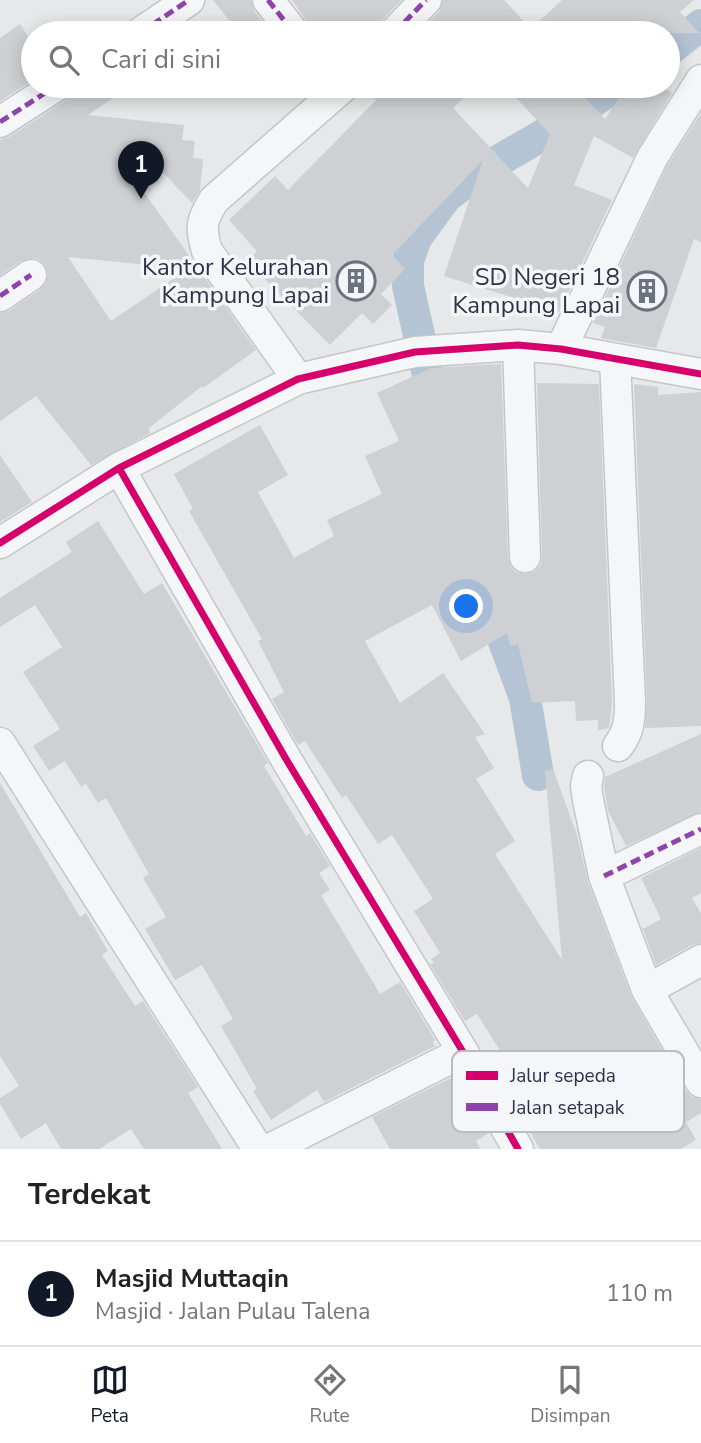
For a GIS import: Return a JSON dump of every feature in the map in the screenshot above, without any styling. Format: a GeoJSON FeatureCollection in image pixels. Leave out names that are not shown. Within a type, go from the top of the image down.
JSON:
{"type":"FeatureCollection","features":[{"type":"Feature","properties":{"kind":"street"},"geometry":{"type":"LineString","coordinates":[[157,21],[189,0]]}},
{"type":"Feature","properties":{"kind":"street"},"geometry":{"type":"LineString","coordinates":[[268,0],[285,21]]}},
{"type":"Feature","properties":{"kind":"street"},"geometry":{"type":"LineString","coordinates":[[406,21],[426,0]]}},
{"type":"Feature","properties":{"kind":"street"},"geometry":{"type":"LineString","coordinates":[[561,349],[652,158],[701,80]]}},
{"type":"Feature","properties":{"kind":"street"},"geometry":{"type":"LineString","coordinates":[[0,122],[37,98]]}},
{"type":"Feature","properties":{"kind":"street"},"geometry":{"type":"LineString","coordinates":[[299,379],[207,251],[202,232],[204,216],[214,200],[328,98]]}},
{"type":"Feature","properties":{"kind":"street"},"geometry":{"type":"LineString","coordinates":[[0,296],[32,275]]}},
{"type":"Feature","properties":{"kind":"street"},"geometry":{"type":"LineString","coordinates":[[518,345],[525,557]]}},
{"type":"Feature","properties":{"kind":"street"},"geometry":{"type":"LineString","coordinates":[[0,543],[119,468],[299,379],[415,352],[518,345],[561,349],[701,374]]}},
{"type":"Feature","properties":{"kind":"street"},"geometry":{"type":"LineString","coordinates":[[615,359],[630,702],[628,729],[618,746]]}},
{"type":"Feature","properties":{"kind":"street"},"geometry":{"type":"LineString","coordinates":[[119,468],[286,758],[462,1051]]}},
{"type":"Feature","properties":{"kind":"street"},"geometry":{"type":"LineString","coordinates":[[0,743],[258,1149]]}},
{"type":"Feature","properties":{"kind":"street"},"geometry":{"type":"LineString","coordinates":[[589,776],[586,786],[604,876],[646,990],[682,1051]]}},
{"type":"Feature","properties":{"kind":"street"},"geometry":{"type":"LineString","coordinates":[[604,876],[701,829]]}},
{"type":"Feature","properties":{"kind":"street"},"geometry":{"type":"LineString","coordinates":[[646,990],[701,960]]}},
{"type":"Feature","properties":{"kind":"street"},"geometry":{"type":"LineString","coordinates":[[684,1054],[701,1082]]}},
{"type":"Feature","properties":{"kind":"street"},"geometry":{"type":"LineString","coordinates":[[270,1149],[452,1058]]}},
{"type":"Feature","properties":{"kind":"street"},"geometry":{"type":"LineString","coordinates":[[508,1132],[518,1149]]}},
{"type":"Feature","properties":{"kind":"building"},"geometry":{"type":"Polygon","coordinates":[[[213,0],[251,0],[254,11],[262,21],[230,21],[213,0]]]}},
{"type":"Feature","properties":{"kind":"building"},"geometry":{"type":"Polygon","coordinates":[[[292,0],[402,0],[381,21],[307,21],[292,0]]]}},
{"type":"Feature","properties":{"kind":"building"},"geometry":{"type":"Polygon","coordinates":[[[443,0],[504,0],[524,21],[430,21],[439,12],[443,0]]]}},
{"type":"Feature","properties":{"kind":"building"},"geometry":{"type":"Polygon","coordinates":[[[562,0],[694,0],[680,12],[699,33],[680,33],[680,21],[540,21],[562,0]]]}},
{"type":"Feature","properties":{"kind":"building"},"geometry":{"type":"Polygon","coordinates":[[[21,26],[21,88],[0,101],[0,38],[21,26]]]}},
{"type":"Feature","properties":{"kind":"building"},"geometry":{"type":"Polygon","coordinates":[[[68,98],[113,98],[88,115],[184,125],[182,140],[195,141],[193,158],[203,159],[200,190],[192,203],[153,162],[134,178],[256,350],[203,388],[202,386],[149,428],[150,433],[91,465],[36,396],[0,421],[0,313],[10,310],[41,289],[48,274],[45,265],[38,259],[30,258],[0,275],[0,140],[68,98]],[[68,257],[111,321],[188,269],[68,257]]]}},
{"type":"Feature","properties":{"kind":"building"},"geometry":{"type":"Polygon","coordinates":[[[374,98],[464,98],[453,108],[528,188],[550,134],[516,98],[585,98],[605,119],[619,98],[669,98],[633,158],[594,136],[574,185],[612,200],[559,312],[444,276],[483,160],[392,255],[405,269],[381,294],[392,305],[373,324],[362,313],[330,345],[247,261],[257,251],[229,220],[275,176],[288,190],[376,100],[374,98]]]}},
{"type":"Feature","properties":{"kind":"building"},"geometry":{"type":"Polygon","coordinates":[[[701,113],[701,242],[694,239],[656,348],[601,338],[605,327],[593,323],[667,166],[701,113]]]}},
{"type":"Feature","properties":{"kind":"building"},"geometry":{"type":"Polygon","coordinates":[[[501,364],[508,558],[516,572],[525,574],[535,571],[541,565],[542,556],[537,383],[599,384],[612,702],[609,728],[598,730],[598,720],[576,721],[575,701],[532,703],[518,644],[510,646],[507,633],[461,661],[432,605],[365,641],[400,703],[443,673],[485,734],[475,737],[494,768],[476,779],[515,841],[495,854],[562,960],[545,771],[553,769],[577,835],[588,882],[631,996],[663,1051],[500,1051],[477,1014],[465,1021],[430,964],[434,963],[431,959],[440,953],[414,911],[433,899],[392,835],[378,844],[346,795],[342,798],[305,741],[298,745],[272,699],[284,692],[258,641],[262,639],[189,511],[193,509],[174,474],[260,425],[288,475],[258,492],[294,558],[334,536],[327,520],[382,494],[365,456],[399,441],[377,393],[431,368],[501,364]]]}},
{"type":"Feature","properties":{"kind":"building"},"geometry":{"type":"Polygon","coordinates":[[[634,384],[658,387],[658,395],[701,392],[701,726],[645,728],[647,701],[634,384]]]}},
{"type":"Feature","properties":{"kind":"building"},"geometry":{"type":"Polygon","coordinates":[[[0,455],[32,502],[0,522],[0,455]]]}},
{"type":"Feature","properties":{"kind":"building"},"geometry":{"type":"Polygon","coordinates":[[[98,521],[144,594],[162,583],[268,763],[264,766],[306,836],[310,833],[330,866],[319,873],[330,890],[321,895],[380,994],[400,982],[435,1040],[435,1046],[324,1102],[317,1090],[271,1120],[253,1091],[257,1089],[221,1026],[233,1019],[202,965],[175,980],[145,929],[166,917],[143,878],[149,874],[106,798],[98,803],[86,784],[81,787],[65,761],[49,771],[33,746],[60,729],[23,672],[62,647],[35,605],[0,627],[0,598],[72,552],[66,542],[98,521]]]}},
{"type":"Feature","properties":{"kind":"building"},"geometry":{"type":"Polygon","coordinates":[[[701,734],[701,812],[626,846],[608,811],[605,777],[701,734]]]}},
{"type":"Feature","properties":{"kind":"building"},"geometry":{"type":"Polygon","coordinates":[[[0,783],[80,917],[86,913],[108,951],[102,955],[135,1006],[143,1001],[198,1087],[188,1093],[222,1149],[144,1149],[131,1129],[99,1149],[61,1149],[46,1123],[21,1139],[0,1104],[0,1098],[19,1086],[0,1056],[0,783]]]}},
{"type":"Feature","properties":{"kind":"building"},"geometry":{"type":"Polygon","coordinates":[[[701,848],[701,893],[692,898],[701,914],[701,943],[692,945],[656,965],[643,929],[661,919],[641,878],[701,848]]]}},
{"type":"Feature","properties":{"kind":"building"},"geometry":{"type":"Polygon","coordinates":[[[452,1077],[452,1132],[489,1133],[476,1141],[480,1149],[390,1149],[372,1117],[452,1077]]]}},
{"type":"Feature","properties":{"kind":"building"},"geometry":{"type":"Polygon","coordinates":[[[684,1088],[692,1097],[701,1099],[701,1113],[686,1122],[696,1140],[681,1149],[540,1149],[530,1132],[684,1132],[684,1088]]]}},
{"type":"Feature","properties":{"kind":"waterway"},"geometry":{"type":"LineString","coordinates":[[680,42],[701,25]]}},
{"type":"Feature","properties":{"kind":"waterway"},"geometry":{"type":"LineString","coordinates":[[436,411],[408,286],[408,261],[416,238],[446,197],[479,172],[543,135],[598,98]]}},
{"type":"Feature","properties":{"kind":"waterway"},"geometry":{"type":"LineString","coordinates":[[487,596],[525,698],[538,775]]}},
{"type":"Feature","properties":{"kind":"marked path"},"geometry":{"type":"LineString","coordinates":[[158,21],[189,0]]}},
{"type":"Feature","properties":{"kind":"marked path"},"geometry":{"type":"LineString","coordinates":[[268,0],[285,21]]}},
{"type":"Feature","properties":{"kind":"marked path"},"geometry":{"type":"LineString","coordinates":[[406,21],[426,0]]}},
{"type":"Feature","properties":{"kind":"marked path"},"geometry":{"type":"LineString","coordinates":[[0,122],[37,98]]}},
{"type":"Feature","properties":{"kind":"marked path"},"geometry":{"type":"LineString","coordinates":[[0,296],[31,275]]}},
{"type":"Feature","properties":{"kind":"marked path"},"geometry":{"type":"LineString","coordinates":[[604,876],[701,829]]}},
{"type":"Feature","properties":{"kind":"cycle path"},"geometry":{"type":"LineString","coordinates":[[0,543],[119,468],[298,379],[415,352],[518,345],[561,349],[701,374]]}},
{"type":"Feature","properties":{"kind":"cycle path"},"geometry":{"type":"LineString","coordinates":[[119,468],[286,759],[462,1051]]}},
{"type":"Feature","properties":{"kind":"cycle path"},"geometry":{"type":"LineString","coordinates":[[508,1132],[518,1149]]}},
{"type":"Feature","properties":{"kind":"place","name":"Masjid Muttaqin"},"geometry":{"type":"Point","coordinates":[141,199]}},
{"type":"Feature","properties":{"kind":"place","name":"Kantor Kelurahan Kampung Lapai"},"geometry":{"type":"Point","coordinates":[356,281]}},
{"type":"Feature","properties":{"kind":"place","name":"SD Negeri 18 Kampung Lapai"},"geometry":{"type":"Point","coordinates":[647,291]}}]}
